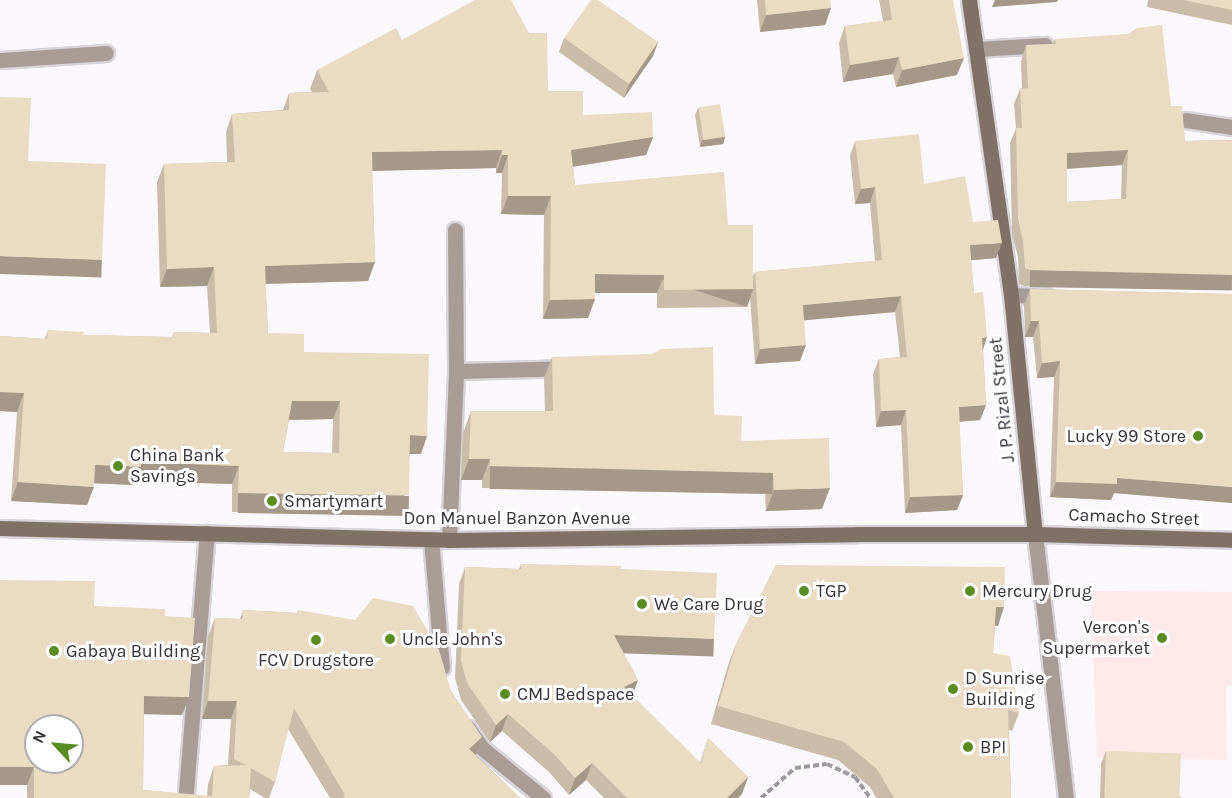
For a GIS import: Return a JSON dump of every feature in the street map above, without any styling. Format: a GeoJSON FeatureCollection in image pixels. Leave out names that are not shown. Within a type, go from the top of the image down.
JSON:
{"type":"FeatureCollection","features":[{"type":"Feature","properties":{"kind":"main road","name":"J. P. Rizal Street"},"geometry":{"type":"LineString","coordinates":[[969,0],[1011,295],[1035,534]]}},
{"type":"Feature","properties":{"kind":"main road","name":"Don Manuel Banzon Avenue"},"geometry":{"type":"LineString","coordinates":[[0,528],[449,540],[1035,534]]}},
{"type":"Feature","properties":{"kind":"main road","name":"Camacho Street"},"geometry":{"type":"LineString","coordinates":[[1035,534],[1232,540]]}},
{"type":"Feature","properties":{"kind":"street"},"geometry":{"type":"LineString","coordinates":[[976,49],[1066,44]]}},
{"type":"Feature","properties":{"kind":"street"},"geometry":{"type":"LineString","coordinates":[[0,60],[106,52]]}},
{"type":"Feature","properties":{"kind":"street"},"geometry":{"type":"LineString","coordinates":[[1186,120],[1232,127]]}},
{"type":"Feature","properties":{"kind":"street"},"geometry":{"type":"LineString","coordinates":[[449,540],[456,371],[455,230]]}},
{"type":"Feature","properties":{"kind":"street"},"geometry":{"type":"LineString","coordinates":[[1011,295],[1058,296]]}},
{"type":"Feature","properties":{"kind":"street"},"geometry":{"type":"LineString","coordinates":[[456,371],[585,368]]}},
{"type":"Feature","properties":{"kind":"street"},"geometry":{"type":"LineString","coordinates":[[186,792],[207,533]]}},
{"type":"Feature","properties":{"kind":"street","name":"J. P. Rizal Street"},"geometry":{"type":"LineString","coordinates":[[1035,534],[1066,798]]}},
{"type":"Feature","properties":{"kind":"street"},"geometry":{"type":"LineString","coordinates":[[431,539],[440,658],[446,681]]}},
{"type":"Feature","properties":{"kind":"street"},"geometry":{"type":"LineString","coordinates":[[459,714],[482,748],[543,798]]}},
{"type":"Feature","properties":{"kind":"path"},"geometry":{"type":"LineString","coordinates":[[760,798],[795,768],[827,764],[855,777],[870,798]]}},
{"type":"Feature","properties":{"kind":"shaded area","name":"Vercon's Supermarket"},"geometry":{"type":"Polygon","coordinates":[[[1091,591],[1232,592],[1232,685],[1226,686],[1227,760],[1097,758],[1091,591]]]}},
{"type":"Feature","properties":{"kind":"building"},"geometry":{"type":"Polygon","coordinates":[[[475,0],[511,0],[529,33],[547,33],[548,91],[583,91],[583,115],[652,112],[653,137],[571,150],[575,185],[724,172],[728,225],[753,225],[753,289],[664,290],[664,275],[595,274],[595,299],[550,300],[551,196],[508,196],[508,155],[502,155],[502,150],[372,152],[375,262],[265,266],[268,333],[304,334],[304,352],[429,354],[427,436],[410,435],[409,495],[238,493],[239,466],[141,462],[141,467],[95,465],[94,487],[18,482],[24,393],[0,392],[0,336],[47,339],[48,330],[84,332],[83,335],[173,337],[174,332],[217,333],[214,267],[167,269],[164,164],[235,162],[232,114],[289,110],[289,93],[329,92],[317,70],[396,28],[402,40],[475,0]],[[292,401],[283,452],[339,453],[340,401],[292,401]]]}},
{"type":"Feature","properties":{"kind":"building"},"geometry":{"type":"Polygon","coordinates":[[[591,0],[598,0],[658,42],[629,84],[564,38],[591,0]]]}},
{"type":"Feature","properties":{"kind":"building"},"geometry":{"type":"Polygon","coordinates":[[[765,0],[830,0],[831,8],[766,15],[765,0]]]}},
{"type":"Feature","properties":{"kind":"building"},"geometry":{"type":"Polygon","coordinates":[[[889,0],[953,0],[964,58],[902,70],[899,57],[850,65],[845,26],[892,20],[889,0]]]}},
{"type":"Feature","properties":{"kind":"building"},"geometry":{"type":"Polygon","coordinates":[[[1183,0],[1232,0],[1232,10],[1183,0]]]}},
{"type":"Feature","properties":{"kind":"building"},"geometry":{"type":"Polygon","coordinates":[[[1162,25],[1171,106],[1182,106],[1185,141],[1232,140],[1232,275],[1030,270],[1025,268],[1023,241],[1018,219],[1016,128],[1022,128],[1020,89],[1028,88],[1026,45],[1056,44],[1055,39],[1128,34],[1137,28],[1162,25]],[[1128,150],[1067,153],[1067,202],[1126,199],[1128,150]]]}},
{"type":"Feature","properties":{"kind":"building"},"geometry":{"type":"Polygon","coordinates":[[[0,97],[31,98],[28,161],[106,164],[102,260],[0,256],[0,97]]]}},
{"type":"Feature","properties":{"kind":"building"},"geometry":{"type":"Polygon","coordinates":[[[720,104],[725,137],[703,140],[698,107],[720,104]]]}},
{"type":"Feature","properties":{"kind":"building"},"geometry":{"type":"Polygon","coordinates":[[[919,134],[924,184],[965,176],[973,222],[998,220],[1002,243],[970,245],[974,293],[983,292],[987,337],[982,338],[986,405],[959,407],[963,495],[910,497],[906,410],[881,411],[879,359],[907,357],[901,296],[803,305],[806,345],[760,349],[755,272],[882,260],[875,187],[861,189],[855,141],[919,134]]]}},
{"type":"Feature","properties":{"kind":"building"},"geometry":{"type":"Polygon","coordinates":[[[1030,289],[1232,294],[1232,487],[1117,478],[1117,484],[1056,482],[1060,361],[1042,363],[1039,321],[1031,321],[1030,289]]]}},
{"type":"Feature","properties":{"kind":"building"},"geometry":{"type":"Polygon","coordinates":[[[713,347],[714,415],[742,416],[741,441],[829,438],[830,488],[774,490],[773,473],[490,466],[490,459],[469,459],[471,411],[553,411],[552,357],[652,354],[661,349],[713,347]]]}},
{"type":"Feature","properties":{"kind":"building"},"geometry":{"type":"Polygon","coordinates":[[[521,564],[621,566],[621,569],[717,573],[714,639],[614,635],[638,680],[624,687],[701,763],[708,738],[748,777],[727,798],[627,798],[592,763],[575,778],[555,755],[508,714],[496,725],[467,683],[461,661],[465,567],[521,569],[521,564]]]}},
{"type":"Feature","properties":{"kind":"building"},"geometry":{"type":"Polygon","coordinates":[[[776,565],[1005,567],[1004,607],[996,607],[993,653],[1010,656],[1019,713],[1008,710],[1011,798],[894,798],[877,769],[844,742],[718,706],[736,644],[776,565]]]}},
{"type":"Feature","properties":{"kind":"building"},"geometry":{"type":"Polygon","coordinates":[[[0,580],[95,581],[94,606],[165,609],[165,616],[195,618],[189,697],[144,696],[143,790],[212,796],[214,766],[246,765],[234,759],[237,701],[208,701],[215,618],[242,619],[243,610],[298,613],[298,610],[355,620],[373,598],[413,606],[439,650],[451,691],[482,737],[469,749],[520,798],[343,798],[345,795],[294,708],[275,782],[251,768],[249,798],[34,798],[34,774],[84,774],[84,714],[24,714],[24,767],[0,767],[0,580]]]}},
{"type":"Feature","properties":{"kind":"building"},"geometry":{"type":"Polygon","coordinates":[[[1106,751],[1181,754],[1179,798],[1104,798],[1106,751]]]}},
{"type":"Feature","properties":{"kind":"place","name":"Lucky 99 Store"},"geometry":{"type":"Point","coordinates":[1198,436]}},
{"type":"Feature","properties":{"kind":"place","name":"China Bank Savings"},"geometry":{"type":"Point","coordinates":[118,466]}},
{"type":"Feature","properties":{"kind":"place","name":"Smartymart"},"geometry":{"type":"Point","coordinates":[272,501]}},
{"type":"Feature","properties":{"kind":"place","name":"TGP"},"geometry":{"type":"Point","coordinates":[804,591]}},
{"type":"Feature","properties":{"kind":"place","name":"Mercury Drug"},"geometry":{"type":"Point","coordinates":[970,591]}},
{"type":"Feature","properties":{"kind":"place","name":"We Care Drug"},"geometry":{"type":"Point","coordinates":[642,604]}},
{"type":"Feature","properties":{"kind":"place","name":"Vercon's Supermarket"},"geometry":{"type":"Point","coordinates":[1162,638]}},
{"type":"Feature","properties":{"kind":"place","name":"Uncle John's"},"geometry":{"type":"Point","coordinates":[390,639]}},
{"type":"Feature","properties":{"kind":"place","name":"FCV Drugstore"},"geometry":{"type":"Point","coordinates":[316,640]}},
{"type":"Feature","properties":{"kind":"place","name":"Gabaya Building"},"geometry":{"type":"Point","coordinates":[54,651]}},
{"type":"Feature","properties":{"kind":"place","name":"D Sunrise Building"},"geometry":{"type":"Point","coordinates":[953,689]}},
{"type":"Feature","properties":{"kind":"place","name":"CMJ Bedspace"},"geometry":{"type":"Point","coordinates":[505,694]}},
{"type":"Feature","properties":{"kind":"place","name":"BPI"},"geometry":{"type":"Point","coordinates":[968,747]}}]}
